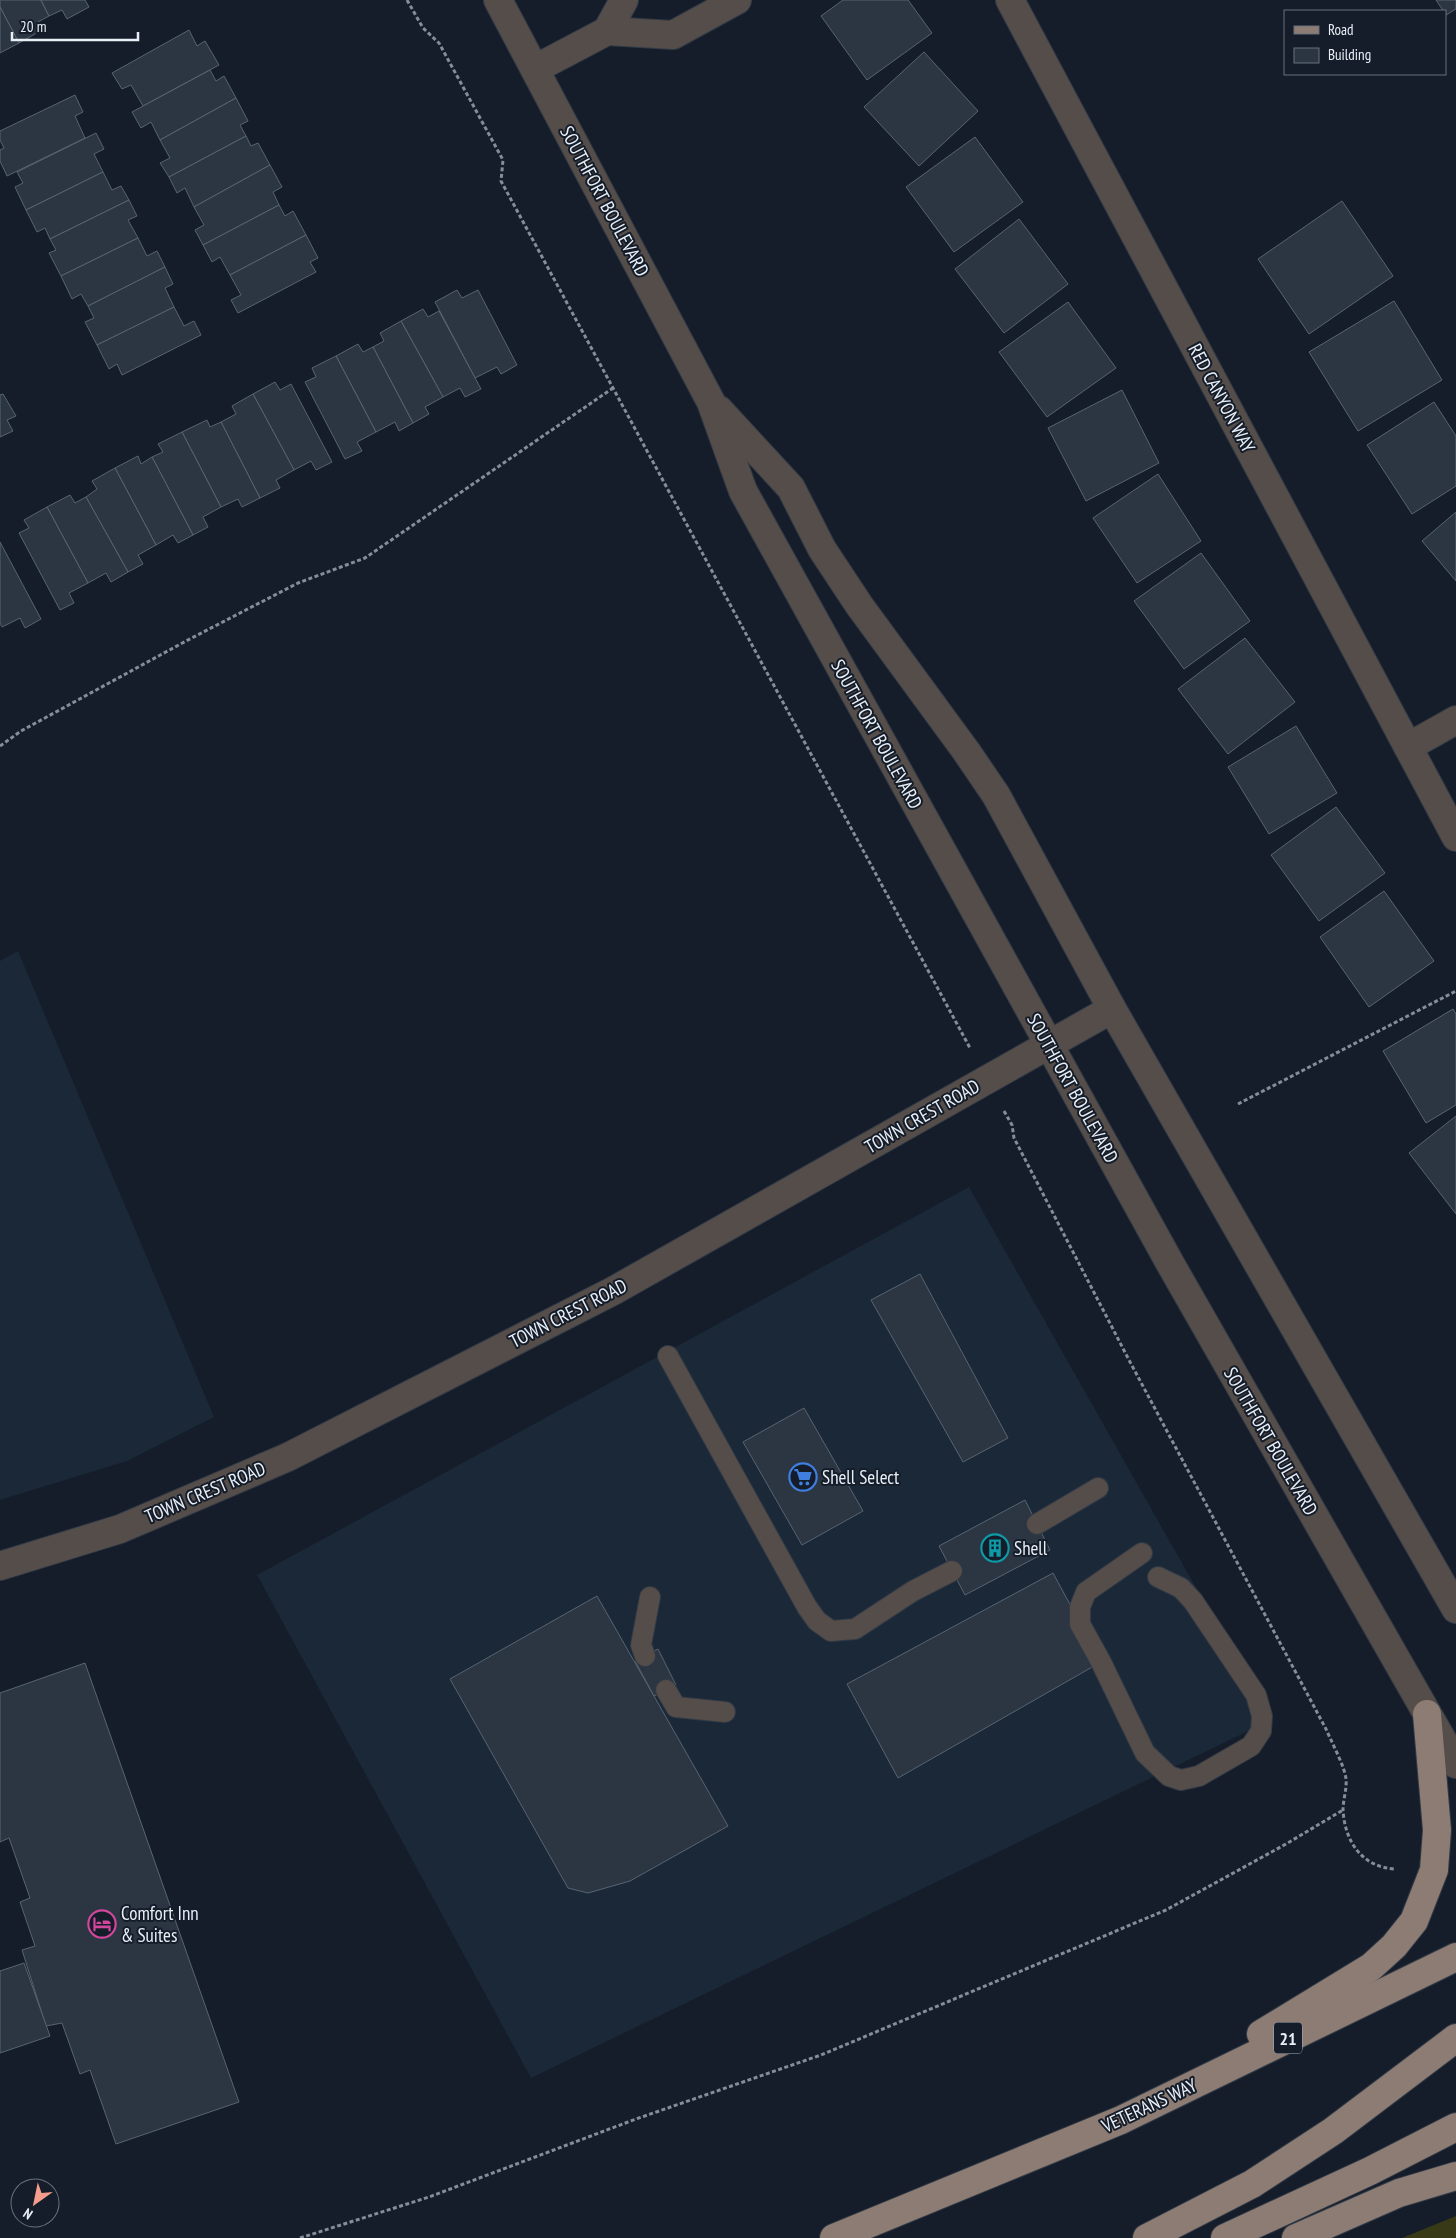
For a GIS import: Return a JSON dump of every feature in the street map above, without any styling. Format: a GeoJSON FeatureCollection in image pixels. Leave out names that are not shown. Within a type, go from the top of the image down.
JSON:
{"type":"FeatureCollection","features":[{"type":"Feature","properties":{"kind":"main road"},"geometry":{"type":"LineString","coordinates":[[1121,2120],[1372,1967],[1394,1946],[1414,1921],[1434,1870],[1438,1830],[1427,1714]]}},
{"type":"Feature","properties":{"kind":"main road","name":"VETERANS WAY"},"geometry":{"type":"LineString","coordinates":[[834,2238],[1121,2120],[1456,1957]]}},
{"type":"Feature","properties":{"kind":"main road"},"geometry":{"type":"LineString","coordinates":[[1147,2238],[1252,2184],[1333,2130],[1456,2038]]}},
{"type":"Feature","properties":{"kind":"main road"},"geometry":{"type":"LineString","coordinates":[[1225,2238],[1370,2171],[1456,2127]]}},
{"type":"Feature","properties":{"kind":"main road"},"geometry":{"type":"LineString","coordinates":[[1296,2238],[1399,2193],[1456,2176]]}},
{"type":"Feature","properties":{"kind":"street","name":"SOUTHFORT BOULEVARD"},"geometry":{"type":"LineString","coordinates":[[498,0],[711,402],[743,491],[1234,1378],[1456,1764]]}},
{"type":"Feature","properties":{"kind":"street"},"geometry":{"type":"LineString","coordinates":[[607,31],[624,0]]}},
{"type":"Feature","properties":{"kind":"street"},"geometry":{"type":"LineString","coordinates":[[535,69],[607,31],[673,35],[737,0]]}},
{"type":"Feature","properties":{"kind":"street","name":"RED CANYON WAY"},"geometry":{"type":"LineString","coordinates":[[1010,0],[1456,837]]}},
{"type":"Feature","properties":{"kind":"street","name":"SOUTHFORT BOULEVARD"},"geometry":{"type":"LineString","coordinates":[[711,402],[791,488],[822,549],[859,605],[996,795],[1112,1008],[1456,1609]]}},
{"type":"Feature","properties":{"kind":"street"},"geometry":{"type":"LineString","coordinates":[[1408,747],[1456,720]]}},
{"type":"Feature","properties":{"kind":"street","name":"TOWN CREST ROAD"},"geometry":{"type":"LineString","coordinates":[[0,1566],[120,1528],[288,1457],[613,1291],[1112,1008]]}},
{"type":"Feature","properties":{"kind":"lane"},"geometry":{"type":"LineString","coordinates":[[668,1356],[807,1607],[825,1628],[831,1631],[859,1628],[908,1594],[952,1571]]}},
{"type":"Feature","properties":{"kind":"lane"},"geometry":{"type":"LineString","coordinates":[[1037,1524],[1098,1488]]}},
{"type":"Feature","properties":{"kind":"lane"},"geometry":{"type":"LineString","coordinates":[[1142,1553],[1086,1592],[1080,1607],[1080,1624],[1101,1662],[1128,1722],[1145,1753],[1169,1776],[1181,1780],[1199,1776],[1251,1746],[1262,1730],[1262,1716],[1256,1695],[1193,1601],[1181,1588],[1158,1577]]}},
{"type":"Feature","properties":{"kind":"lane"},"geometry":{"type":"LineString","coordinates":[[645,1656],[641,1645],[650,1597]]}},
{"type":"Feature","properties":{"kind":"lane"},"geometry":{"type":"LineString","coordinates":[[666,1690],[676,1707],[725,1712]]}},
{"type":"Feature","properties":{"kind":"path"},"geometry":{"type":"LineString","coordinates":[[407,0],[423,28],[439,43],[503,160],[501,181],[965,1039]]}},
{"type":"Feature","properties":{"kind":"path"},"geometry":{"type":"LineString","coordinates":[[0,746],[22,731],[186,641],[298,583],[365,558],[613,388]]}},
{"type":"Feature","properties":{"kind":"path"},"geometry":{"type":"LineString","coordinates":[[1238,1104],[1456,991]]}},
{"type":"Feature","properties":{"kind":"path"},"geometry":{"type":"LineString","coordinates":[[1012,1125],[1014,1138],[1115,1333],[1326,1729],[1346,1778],[1343,1810],[1348,1836],[1355,1850],[1378,1867],[1402,1869]]}},
{"type":"Feature","properties":{"kind":"path"},"geometry":{"type":"LineString","coordinates":[[300,2238],[429,2197],[636,2119],[820,2055],[1166,1910],[1286,1844],[1343,1810]]}},
{"type":"Feature","properties":{"kind":"shaded area"},"geometry":{"type":"Polygon","coordinates":[[[18,951],[214,1417],[127,1461],[0,1500],[0,961],[18,951]]]}},
{"type":"Feature","properties":{"kind":"shaded area"},"geometry":{"type":"Polygon","coordinates":[[[969,1187],[1271,1720],[531,2078],[257,1575],[969,1187]]]}},
{"type":"Feature","properties":{"kind":"green space"},"geometry":{"type":"Polygon","coordinates":[[[1456,2216],[1456,2238],[1402,2238],[1456,2216]]]}},
{"type":"Feature","properties":{"kind":"building"},"geometry":{"type":"Polygon","coordinates":[[[0,0],[41,0],[49,16],[38,22],[42,30],[19,43],[0,7],[0,0]]]}},
{"type":"Feature","properties":{"kind":"building"},"geometry":{"type":"Polygon","coordinates":[[[41,0],[85,0],[89,7],[67,19],[62,10],[49,16],[41,0]]]}},
{"type":"Feature","properties":{"kind":"building"},"geometry":{"type":"Polygon","coordinates":[[[843,0],[908,0],[932,33],[867,80],[821,16],[843,0]]]}},
{"type":"Feature","properties":{"kind":"building"},"geometry":{"type":"Polygon","coordinates":[[[1436,0],[1456,0],[1456,9],[1446,15],[1446,10],[1443,10],[1436,0]]]}},
{"type":"Feature","properties":{"kind":"building"},"geometry":{"type":"Polygon","coordinates":[[[0,7],[19,43],[0,53],[0,7]]]}},
{"type":"Feature","properties":{"kind":"building"},"geometry":{"type":"Polygon","coordinates":[[[189,30],[197,46],[205,41],[219,65],[143,106],[131,85],[122,89],[112,73],[189,30]]]}},
{"type":"Feature","properties":{"kind":"building"},"geometry":{"type":"Polygon","coordinates":[[[924,52],[978,111],[919,166],[864,107],[924,52]]]}},
{"type":"Feature","properties":{"kind":"building"},"geometry":{"type":"Polygon","coordinates":[[[210,70],[216,81],[224,76],[236,98],[160,140],[151,122],[141,128],[132,112],[210,70]]]}},
{"type":"Feature","properties":{"kind":"building"},"geometry":{"type":"Polygon","coordinates":[[[75,95],[83,112],[75,116],[85,138],[7,176],[0,161],[0,150],[4,148],[0,140],[0,131],[75,95]]]}},
{"type":"Feature","properties":{"kind":"building"},"geometry":{"type":"Polygon","coordinates":[[[236,98],[248,121],[240,125],[246,136],[169,177],[160,163],[170,158],[160,140],[236,98]]]}},
{"type":"Feature","properties":{"kind":"building"},"geometry":{"type":"Polygon","coordinates":[[[96,133],[104,149],[94,154],[103,172],[26,210],[15,187],[23,183],[17,172],[96,133]]]}},
{"type":"Feature","properties":{"kind":"building"},"geometry":{"type":"Polygon","coordinates":[[[246,136],[251,146],[258,143],[270,165],[194,207],[185,188],[177,193],[169,177],[246,136]]]}},
{"type":"Feature","properties":{"kind":"building"},"geometry":{"type":"Polygon","coordinates":[[[975,137],[1023,202],[954,252],[906,187],[975,137]]]}},
{"type":"Feature","properties":{"kind":"building"},"geometry":{"type":"Polygon","coordinates":[[[270,165],[282,187],[273,192],[279,205],[203,245],[195,230],[204,225],[194,207],[270,165]]]}},
{"type":"Feature","properties":{"kind":"building"},"geometry":{"type":"Polygon","coordinates":[[[103,172],[112,190],[121,186],[129,200],[50,239],[45,228],[37,232],[26,210],[103,172]]]}},
{"type":"Feature","properties":{"kind":"building"},"geometry":{"type":"Polygon","coordinates":[[[129,200],[137,216],[128,220],[138,238],[61,276],[49,253],[56,250],[50,239],[129,200]]]}},
{"type":"Feature","properties":{"kind":"building"},"geometry":{"type":"Polygon","coordinates":[[[1342,201],[1393,276],[1309,334],[1258,259],[1342,201]]]}},
{"type":"Feature","properties":{"kind":"building"},"geometry":{"type":"Polygon","coordinates":[[[279,205],[285,216],[293,211],[306,235],[230,275],[220,257],[212,262],[203,245],[279,205]]]}},
{"type":"Feature","properties":{"kind":"building"},"geometry":{"type":"Polygon","coordinates":[[[1019,219],[1068,284],[1004,333],[955,269],[1019,219]]]}},
{"type":"Feature","properties":{"kind":"building"},"geometry":{"type":"Polygon","coordinates":[[[306,235],[318,258],[310,262],[316,272],[238,313],[231,300],[241,295],[230,275],[306,235]]]}},
{"type":"Feature","properties":{"kind":"building"},"geometry":{"type":"Polygon","coordinates":[[[138,238],[147,256],[157,251],[165,267],[88,306],[81,294],[72,299],[61,276],[138,238]]]}},
{"type":"Feature","properties":{"kind":"building"},"geometry":{"type":"Polygon","coordinates":[[[165,267],[173,284],[165,288],[174,307],[97,345],[85,322],[94,318],[88,306],[165,267]]]}},
{"type":"Feature","properties":{"kind":"building"},"geometry":{"type":"Polygon","coordinates":[[[457,290],[462,298],[478,290],[517,365],[501,374],[497,367],[475,378],[435,302],[457,290]]]}},
{"type":"Feature","properties":{"kind":"building"},"geometry":{"type":"Polygon","coordinates":[[[1394,301],[1442,380],[1358,431],[1309,352],[1394,301]]]}},
{"type":"Feature","properties":{"kind":"building"},"geometry":{"type":"Polygon","coordinates":[[[1068,302],[1116,368],[1047,417],[999,352],[1068,302]]]}},
{"type":"Feature","properties":{"kind":"building"},"geometry":{"type":"Polygon","coordinates":[[[174,307],[184,326],[194,321],[201,335],[122,375],[117,364],[109,369],[97,345],[174,307]]]}},
{"type":"Feature","properties":{"kind":"building"},"geometry":{"type":"Polygon","coordinates":[[[423,309],[428,317],[439,311],[481,389],[465,397],[460,388],[443,397],[401,321],[423,309]]]}},
{"type":"Feature","properties":{"kind":"building"},"geometry":{"type":"Polygon","coordinates":[[[401,321],[443,397],[425,407],[429,414],[413,423],[373,347],[384,341],[380,333],[401,321]]]}},
{"type":"Feature","properties":{"kind":"building"},"geometry":{"type":"Polygon","coordinates":[[[358,344],[363,352],[373,347],[413,423],[399,431],[395,422],[376,432],[336,356],[358,344]]]}},
{"type":"Feature","properties":{"kind":"building"},"geometry":{"type":"Polygon","coordinates":[[[336,356],[376,432],[357,442],[362,451],[345,459],[305,382],[316,377],[312,368],[336,356]]]}},
{"type":"Feature","properties":{"kind":"building"},"geometry":{"type":"Polygon","coordinates":[[[275,382],[280,390],[291,384],[332,462],[316,470],[311,461],[294,470],[253,394],[275,382]]]}},
{"type":"Feature","properties":{"kind":"building"},"geometry":{"type":"Polygon","coordinates":[[[1122,390],[1159,463],[1086,501],[1048,428],[1122,390]]]}},
{"type":"Feature","properties":{"kind":"building"},"geometry":{"type":"Polygon","coordinates":[[[3,394],[16,416],[7,420],[13,431],[0,437],[0,395],[3,394]]]}},
{"type":"Feature","properties":{"kind":"building"},"geometry":{"type":"Polygon","coordinates":[[[253,394],[294,470],[276,480],[280,488],[260,498],[221,422],[236,414],[232,406],[253,394]]]}},
{"type":"Feature","properties":{"kind":"building"},"geometry":{"type":"Polygon","coordinates":[[[1434,402],[1456,436],[1456,486],[1412,514],[1367,445],[1434,402]]]}},
{"type":"Feature","properties":{"kind":"building"},"geometry":{"type":"Polygon","coordinates":[[[207,420],[210,427],[221,422],[260,498],[242,507],[238,499],[221,507],[182,432],[207,420]]]}},
{"type":"Feature","properties":{"kind":"building"},"geometry":{"type":"Polygon","coordinates":[[[182,432],[221,507],[203,517],[208,527],[193,535],[152,457],[163,452],[158,444],[182,432]]]}},
{"type":"Feature","properties":{"kind":"building"},"geometry":{"type":"Polygon","coordinates":[[[138,456],[141,464],[152,457],[193,535],[178,543],[173,535],[156,545],[115,468],[138,456]]]}},
{"type":"Feature","properties":{"kind":"building"},"geometry":{"type":"Polygon","coordinates":[[[115,468],[156,545],[138,555],[143,564],[128,572],[86,497],[97,489],[92,481],[115,468]]]}},
{"type":"Feature","properties":{"kind":"building"},"geometry":{"type":"Polygon","coordinates":[[[1158,474],[1201,541],[1137,583],[1093,518],[1158,474]]]}},
{"type":"Feature","properties":{"kind":"building"},"geometry":{"type":"Polygon","coordinates":[[[70,495],[75,503],[86,497],[128,572],[111,582],[106,573],[88,583],[47,507],[70,495]]]}},
{"type":"Feature","properties":{"kind":"building"},"geometry":{"type":"Polygon","coordinates":[[[47,507],[88,583],[69,593],[74,603],[60,610],[19,533],[29,528],[24,520],[47,507]]]}},
{"type":"Feature","properties":{"kind":"building"},"geometry":{"type":"Polygon","coordinates":[[[1456,512],[1456,581],[1422,541],[1456,512]]]}},
{"type":"Feature","properties":{"kind":"building"},"geometry":{"type":"Polygon","coordinates":[[[0,542],[41,619],[25,628],[20,618],[2,627],[0,623],[0,542]]]}},
{"type":"Feature","properties":{"kind":"building"},"geometry":{"type":"Polygon","coordinates":[[[1201,553],[1250,621],[1184,669],[1134,601],[1201,553]]]}},
{"type":"Feature","properties":{"kind":"building"},"geometry":{"type":"Polygon","coordinates":[[[1245,638],[1295,702],[1228,754],[1178,689],[1245,638]]]}},
{"type":"Feature","properties":{"kind":"building"},"geometry":{"type":"Polygon","coordinates":[[[1296,726],[1337,793],[1269,834],[1228,767],[1296,726]]]}},
{"type":"Feature","properties":{"kind":"building"},"geometry":{"type":"Polygon","coordinates":[[[1336,807],[1385,873],[1319,921],[1271,855],[1336,807]]]}},
{"type":"Feature","properties":{"kind":"building"},"geometry":{"type":"Polygon","coordinates":[[[1384,891],[1434,961],[1369,1007],[1320,937],[1384,891]]]}},
{"type":"Feature","properties":{"kind":"building"},"geometry":{"type":"Polygon","coordinates":[[[1453,1009],[1456,1014],[1456,1105],[1426,1123],[1383,1051],[1453,1009]]]}},
{"type":"Feature","properties":{"kind":"building"},"geometry":{"type":"Polygon","coordinates":[[[1456,1116],[1456,1214],[1409,1153],[1456,1116]]]}},
{"type":"Feature","properties":{"kind":"building"},"geometry":{"type":"Polygon","coordinates":[[[920,1274],[1008,1438],[963,1462],[871,1300],[920,1274]]]}},
{"type":"Feature","properties":{"kind":"building","name":"Shell Select"},"geometry":{"type":"Polygon","coordinates":[[[804,1408],[863,1511],[802,1545],[743,1442],[804,1408]]]}},
{"type":"Feature","properties":{"kind":"building","name":"Shell"},"geometry":{"type":"Polygon","coordinates":[[[1025,1500],[1050,1550],[965,1595],[939,1546],[1025,1500]]]}},
{"type":"Feature","properties":{"kind":"building"},"geometry":{"type":"Polygon","coordinates":[[[1053,1573],[1101,1662],[898,1778],[847,1684],[1053,1573]]]}},
{"type":"Feature","properties":{"kind":"building"},"geometry":{"type":"Polygon","coordinates":[[[597,1596],[728,1826],[630,1881],[588,1893],[568,1888],[450,1679],[597,1596]]]}},
{"type":"Feature","properties":{"kind":"building"},"geometry":{"type":"Polygon","coordinates":[[[658,1649],[676,1685],[654,1696],[635,1661],[658,1649]]]}},
{"type":"Feature","properties":{"kind":"building","name":"Comfort Inn & Suites"},"geometry":{"type":"Polygon","coordinates":[[[85,1663],[239,2102],[116,2144],[90,2070],[80,2074],[62,2023],[46,2026],[22,1950],[35,1946],[20,1902],[30,1898],[9,1838],[0,1842],[0,1693],[85,1663]]]}},
{"type":"Feature","properties":{"kind":"building"},"geometry":{"type":"Polygon","coordinates":[[[24,1963],[50,2036],[0,2053],[0,1971],[24,1963]]]}},
{"type":"Feature","properties":{"kind":"place","name":"Shell Select"},"geometry":{"type":"Point","coordinates":[803,1477]}},
{"type":"Feature","properties":{"kind":"place","name":"Shell"},"geometry":{"type":"Point","coordinates":[995,1548]}},
{"type":"Feature","properties":{"kind":"place","name":"Comfort Inn & Suites"},"geometry":{"type":"Point","coordinates":[102,1924]}}]}
